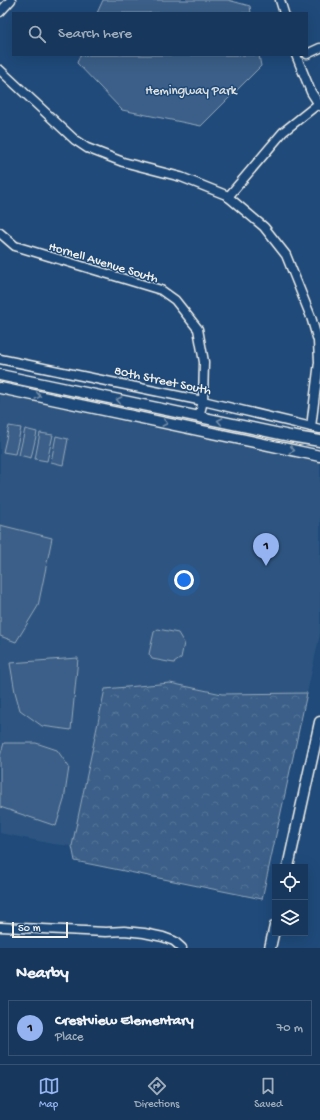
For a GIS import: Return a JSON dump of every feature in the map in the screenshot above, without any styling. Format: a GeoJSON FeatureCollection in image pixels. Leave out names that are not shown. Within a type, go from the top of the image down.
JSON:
{"type":"FeatureCollection","features":[{"type":"Feature","properties":{"kind":"main road"},"geometry":{"type":"LineString","coordinates":[[0,375],[320,441]]}},
{"type":"Feature","properties":{"kind":"main road"},"geometry":{"type":"LineString","coordinates":[[0,388],[320,456]]}},
{"type":"Feature","properties":{"kind":"main road"},"geometry":{"type":"LineString","coordinates":[[289,864],[320,722]]}},
{"type":"Feature","properties":{"kind":"main road"},"geometry":{"type":"LineString","coordinates":[[270,948],[273,936]]}},
{"type":"Feature","properties":{"kind":"street"},"geometry":{"type":"LineString","coordinates":[[0,12],[11,0]]}},
{"type":"Feature","properties":{"kind":"street"},"geometry":{"type":"LineString","coordinates":[[280,0],[284,12]]}},
{"type":"Feature","properties":{"kind":"street"},"geometry":{"type":"LineString","coordinates":[[308,54],[320,48]]}},
{"type":"Feature","properties":{"kind":"street"},"geometry":{"type":"LineString","coordinates":[[228,197],[283,132],[319,105],[311,92],[296,57]]}},
{"type":"Feature","properties":{"kind":"street"},"geometry":{"type":"LineString","coordinates":[[0,70],[75,140],[87,148],[123,162],[181,176],[228,197],[264,227],[286,255],[311,317],[318,341],[319,362],[311,427]]}},
{"type":"Feature","properties":{"kind":"street","name":"Hornell Avenue South"},"geometry":{"type":"LineString","coordinates":[[0,233],[15,246],[161,290],[175,300],[198,329],[204,362],[203,401],[199,417]]}},
{"type":"Feature","properties":{"kind":"street","name":"80th Street South"},"geometry":{"type":"LineString","coordinates":[[0,359],[203,401],[320,429]]}},
{"type":"Feature","properties":{"kind":"street"},"geometry":{"type":"LineString","coordinates":[[0,927],[99,932],[124,931],[155,935],[174,941],[182,948]]}},
{"type":"Feature","properties":{"kind":"shaded area"},"geometry":{"type":"Polygon","coordinates":[[[0,394],[149,427],[284,453],[320,462],[320,634],[307,693],[222,694],[170,683],[105,689],[72,846],[53,844],[0,833],[0,394]]]}},
{"type":"Feature","properties":{"kind":"green space"},"geometry":{"type":"Polygon","coordinates":[[[103,0],[228,0],[250,6],[251,12],[97,12],[103,0]]]}},
{"type":"Feature","properties":{"kind":"green space","name":"Hemingway Park"},"geometry":{"type":"Polygon","coordinates":[[[80,56],[259,56],[261,66],[201,126],[122,110],[77,63],[80,56]]]}},
{"type":"Feature","properties":{"kind":"green space"},"geometry":{"type":"Polygon","coordinates":[[[9,426],[21,428],[15,454],[3,452],[9,426]]]}},
{"type":"Feature","properties":{"kind":"green space"},"geometry":{"type":"Polygon","coordinates":[[[25,429],[37,432],[31,458],[19,455],[25,429]]]}},
{"type":"Feature","properties":{"kind":"green space"},"geometry":{"type":"Polygon","coordinates":[[[40,433],[53,435],[47,461],[35,459],[40,433]]]}},
{"type":"Feature","properties":{"kind":"green space"},"geometry":{"type":"Polygon","coordinates":[[[56,436],[68,439],[63,465],[51,462],[56,436]]]}},
{"type":"Feature","properties":{"kind":"green space"},"geometry":{"type":"Polygon","coordinates":[[[0,525],[52,538],[38,606],[16,642],[0,636],[0,525]]]}},
{"type":"Feature","properties":{"kind":"green space"},"geometry":{"type":"Polygon","coordinates":[[[158,629],[178,633],[184,643],[181,658],[174,663],[152,659],[149,654],[154,632],[158,629]]]}},
{"type":"Feature","properties":{"kind":"green space"},"geometry":{"type":"Polygon","coordinates":[[[78,658],[71,730],[42,726],[20,710],[10,663],[78,658]]]}},
{"type":"Feature","properties":{"kind":"green space"},"geometry":{"type":"Polygon","coordinates":[[[170,683],[222,694],[307,693],[262,899],[75,861],[72,846],[105,689],[170,683]]]}},
{"type":"Feature","properties":{"kind":"green space"},"geometry":{"type":"Polygon","coordinates":[[[4,743],[36,743],[57,750],[69,767],[64,800],[56,826],[0,807],[0,756],[4,743]]]}},
{"type":"Feature","properties":{"kind":"place","name":"Crestview Elementary"},"geometry":{"type":"Point","coordinates":[266,566]}}]}
